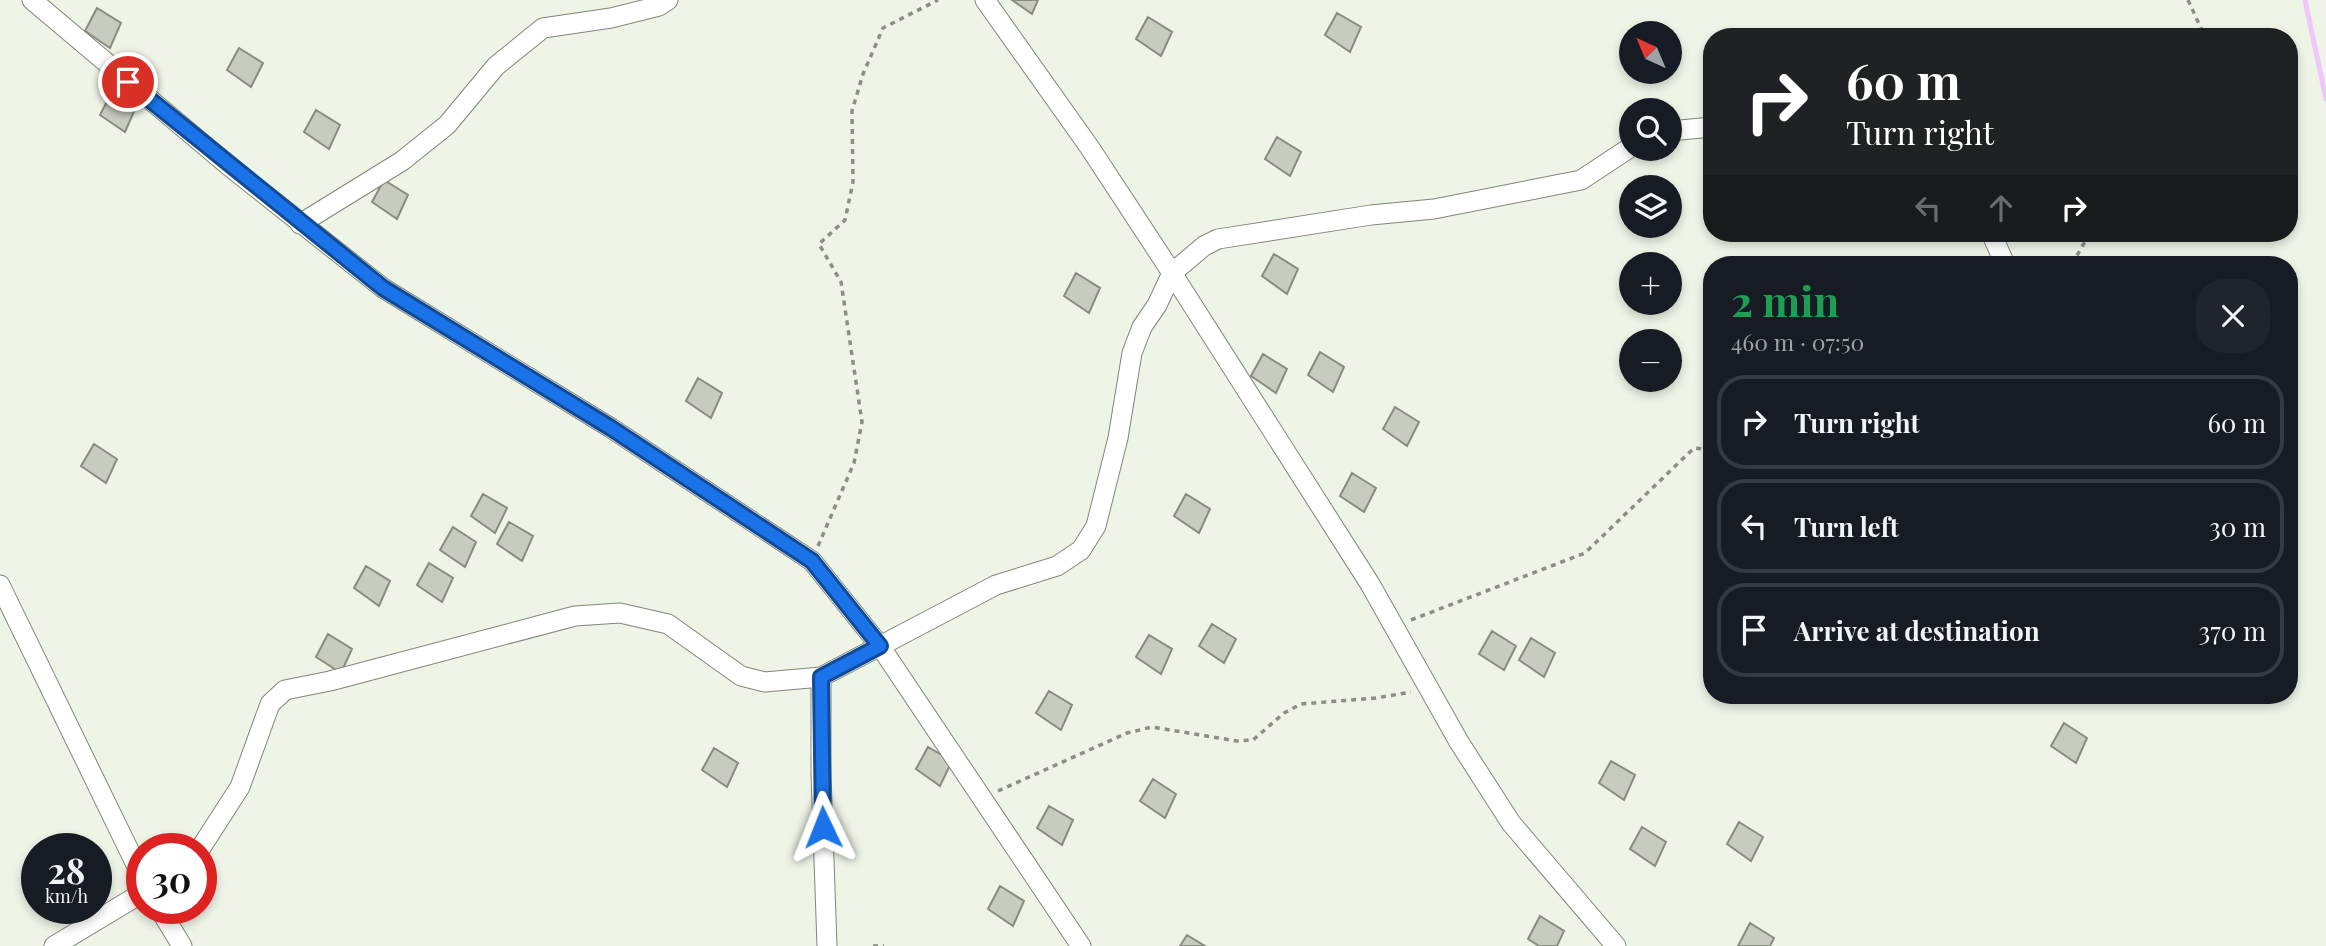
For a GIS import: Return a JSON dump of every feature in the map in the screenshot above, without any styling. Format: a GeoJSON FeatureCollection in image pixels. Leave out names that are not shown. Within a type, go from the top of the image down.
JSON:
{"type":"FeatureCollection","features":[{"type":"Feature","properties":{"kind":"street"},"geometry":{"type":"LineString","coordinates":[[32,0],[300,224],[383,288],[611,428],[812,561],[880,646],[1081,946]]}},
{"type":"Feature","properties":{"kind":"street"},"geometry":{"type":"LineString","coordinates":[[300,224],[376,178],[438,132],[496,66],[543,29],[611,18],[659,6],[668,0]]}},
{"type":"Feature","properties":{"kind":"street"},"geometry":{"type":"LineString","coordinates":[[985,0],[1090,148],[1172,273],[1370,584],[1459,743],[1511,823],[1615,946]]}},
{"type":"Feature","properties":{"kind":"street"},"geometry":{"type":"LineString","coordinates":[[1682,130],[1703,128]]}},
{"type":"Feature","properties":{"kind":"street"},"geometry":{"type":"LineString","coordinates":[[210,833],[240,787],[270,704],[285,690],[330,681],[575,617],[620,613],[668,624],[741,676],[765,681],[821,677],[996,585],[1057,566],[1081,550],[1096,526],[1118,438],[1132,353],[1142,327],[1157,305],[1172,273],[1204,246],[1218,239],[1371,215],[1434,209],[1581,180],[1619,155]]}},
{"type":"Feature","properties":{"kind":"street"},"geometry":{"type":"LineString","coordinates":[[0,585],[126,844]]}},
{"type":"Feature","properties":{"kind":"street"},"geometry":{"type":"LineString","coordinates":[[821,677],[821,774],[827,946]]}},
{"type":"Feature","properties":{"kind":"street"},"geometry":{"type":"LineString","coordinates":[[54,946],[126,903]]}},
{"type":"Feature","properties":{"kind":"street"},"geometry":{"type":"LineString","coordinates":[[169,924],[182,946]]}},
{"type":"Feature","properties":{"kind":"path"},"geometry":{"type":"LineString","coordinates":[[812,561],[855,463],[862,422],[841,282],[819,244],[845,220],[853,182],[852,111],[863,74],[883,28],[937,0]]}},
{"type":"Feature","properties":{"kind":"path"},"geometry":{"type":"LineString","coordinates":[[2188,0],[2201,28]]}},
{"type":"Feature","properties":{"kind":"path"},"geometry":{"type":"LineString","coordinates":[[1392,627],[1585,553],[1694,448],[1703,449]]}},
{"type":"Feature","properties":{"kind":"path"},"geometry":{"type":"LineString","coordinates":[[982,798],[1126,733],[1152,727],[1237,741],[1253,740],[1284,713],[1301,704],[1376,698],[1430,689]]}},
{"type":"Feature","properties":{"kind":"path"},"geometry":{"type":"LineString","coordinates":[[873,946],[884,946]]}},
{"type":"Feature","properties":{"kind":"building"},"geometry":{"type":"Polygon","coordinates":[[[1012,0],[1038,0],[1032,14],[1012,0]]]}},
{"type":"Feature","properties":{"kind":"building"},"geometry":{"type":"Polygon","coordinates":[[[97,8],[121,23],[110,48],[85,31],[97,8]]]}},
{"type":"Feature","properties":{"kind":"building"},"geometry":{"type":"Polygon","coordinates":[[[1337,13],[1361,27],[1350,52],[1325,35],[1337,13]]]}},
{"type":"Feature","properties":{"kind":"building"},"geometry":{"type":"Polygon","coordinates":[[[1148,17],[1172,32],[1161,56],[1136,39],[1148,17]]]}},
{"type":"Feature","properties":{"kind":"building"},"geometry":{"type":"Polygon","coordinates":[[[239,48],[263,63],[251,87],[227,70],[239,48]]]}},
{"type":"Feature","properties":{"kind":"building"},"geometry":{"type":"Polygon","coordinates":[[[112,92],[136,107],[125,132],[100,115],[112,92]]]}},
{"type":"Feature","properties":{"kind":"building"},"geometry":{"type":"Polygon","coordinates":[[[316,110],[340,125],[329,149],[304,132],[316,110]]]}},
{"type":"Feature","properties":{"kind":"building"},"geometry":{"type":"Polygon","coordinates":[[[1277,137],[1301,152],[1290,176],[1265,159],[1277,137]]]}},
{"type":"Feature","properties":{"kind":"building"},"geometry":{"type":"Polygon","coordinates":[[[384,180],[408,195],[397,219],[372,202],[384,180]]]}},
{"type":"Feature","properties":{"kind":"building"},"geometry":{"type":"Polygon","coordinates":[[[1274,254],[1298,269],[1287,294],[1262,276],[1274,254]]]}},
{"type":"Feature","properties":{"kind":"building"},"geometry":{"type":"Polygon","coordinates":[[[1076,273],[1100,288],[1089,313],[1064,296],[1076,273]]]}},
{"type":"Feature","properties":{"kind":"building"},"geometry":{"type":"Polygon","coordinates":[[[1320,352],[1344,367],[1333,392],[1308,375],[1320,352]]]}},
{"type":"Feature","properties":{"kind":"building"},"geometry":{"type":"Polygon","coordinates":[[[1263,354],[1287,369],[1276,393],[1251,376],[1263,354]]]}},
{"type":"Feature","properties":{"kind":"building"},"geometry":{"type":"Polygon","coordinates":[[[698,378],[722,393],[711,418],[686,401],[698,378]]]}},
{"type":"Feature","properties":{"kind":"building"},"geometry":{"type":"Polygon","coordinates":[[[1395,407],[1419,422],[1407,446],[1383,429],[1395,407]]]}},
{"type":"Feature","properties":{"kind":"building"},"geometry":{"type":"Polygon","coordinates":[[[94,444],[117,459],[106,483],[81,466],[94,444]]]}},
{"type":"Feature","properties":{"kind":"building"},"geometry":{"type":"Polygon","coordinates":[[[1352,473],[1376,488],[1364,512],[1340,496],[1352,473]]]}},
{"type":"Feature","properties":{"kind":"building"},"geometry":{"type":"Polygon","coordinates":[[[483,494],[507,508],[495,533],[471,516],[483,494]]]}},
{"type":"Feature","properties":{"kind":"building"},"geometry":{"type":"Polygon","coordinates":[[[1186,494],[1210,509],[1199,533],[1174,516],[1186,494]]]}},
{"type":"Feature","properties":{"kind":"building"},"geometry":{"type":"Polygon","coordinates":[[[509,522],[533,536],[522,561],[497,544],[509,522]]]}},
{"type":"Feature","properties":{"kind":"building"},"geometry":{"type":"Polygon","coordinates":[[[453,527],[476,542],[465,567],[440,550],[453,527]]]}},
{"type":"Feature","properties":{"kind":"building"},"geometry":{"type":"Polygon","coordinates":[[[429,563],[453,578],[442,602],[417,585],[429,563]]]}},
{"type":"Feature","properties":{"kind":"building"},"geometry":{"type":"Polygon","coordinates":[[[366,566],[390,581],[379,606],[354,588],[366,566]]]}},
{"type":"Feature","properties":{"kind":"building"},"geometry":{"type":"Polygon","coordinates":[[[1212,624],[1236,639],[1224,663],[1199,646],[1212,624]]]}},
{"type":"Feature","properties":{"kind":"building"},"geometry":{"type":"Polygon","coordinates":[[[1492,631],[1516,646],[1504,670],[1479,654],[1492,631]]]}},
{"type":"Feature","properties":{"kind":"building"},"geometry":{"type":"Polygon","coordinates":[[[328,634],[352,649],[341,673],[316,657],[328,634]]]}},
{"type":"Feature","properties":{"kind":"building"},"geometry":{"type":"Polygon","coordinates":[[[1149,635],[1172,649],[1161,674],[1136,657],[1149,635]]]}},
{"type":"Feature","properties":{"kind":"building"},"geometry":{"type":"Polygon","coordinates":[[[1531,638],[1555,653],[1544,677],[1519,660],[1531,638]]]}},
{"type":"Feature","properties":{"kind":"building"},"geometry":{"type":"Polygon","coordinates":[[[1049,691],[1072,705],[1061,730],[1036,713],[1049,691]]]}},
{"type":"Feature","properties":{"kind":"building"},"geometry":{"type":"Polygon","coordinates":[[[2064,723],[2087,738],[2076,763],[2051,746],[2064,723]]]}},
{"type":"Feature","properties":{"kind":"building"},"geometry":{"type":"Polygon","coordinates":[[[928,747],[952,761],[940,786],[916,769],[928,747]]]}},
{"type":"Feature","properties":{"kind":"building"},"geometry":{"type":"Polygon","coordinates":[[[714,748],[738,763],[727,787],[702,770],[714,748]]]}},
{"type":"Feature","properties":{"kind":"building"},"geometry":{"type":"Polygon","coordinates":[[[1611,761],[1635,775],[1624,800],[1599,783],[1611,761]]]}},
{"type":"Feature","properties":{"kind":"building"},"geometry":{"type":"Polygon","coordinates":[[[1153,779],[1176,794],[1165,818],[1140,801],[1153,779]]]}},
{"type":"Feature","properties":{"kind":"building"},"geometry":{"type":"Polygon","coordinates":[[[1049,806],[1073,820],[1062,845],[1037,828],[1049,806]]]}},
{"type":"Feature","properties":{"kind":"building"},"geometry":{"type":"Polygon","coordinates":[[[1739,822],[1763,837],[1751,861],[1727,844],[1739,822]]]}},
{"type":"Feature","properties":{"kind":"building"},"geometry":{"type":"Polygon","coordinates":[[[1642,827],[1666,842],[1655,866],[1630,849],[1642,827]]]}},
{"type":"Feature","properties":{"kind":"building"},"geometry":{"type":"Polygon","coordinates":[[[1000,886],[1024,901],[1013,926],[988,909],[1000,886]]]}},
{"type":"Feature","properties":{"kind":"building"},"geometry":{"type":"Polygon","coordinates":[[[1540,916],[1564,931],[1557,946],[1539,946],[1528,939],[1540,916]]]}},
{"type":"Feature","properties":{"kind":"building"},"geometry":{"type":"Polygon","coordinates":[[[1750,923],[1774,938],[1770,946],[1738,946],[1750,923]]]}},
{"type":"Feature","properties":{"kind":"building"},"geometry":{"type":"Polygon","coordinates":[[[1187,935],[1205,946],[1180,946],[1187,935]]]}},
{"type":"Feature","properties":{"kind":"waterway"},"geometry":{"type":"LineString","coordinates":[[2305,0],[2326,99]]}},
{"type":"Feature","properties":{"kind":"route"},"geometry":{"type":"LineString","coordinates":[[128,82],[300,224],[383,288],[611,428],[812,561],[880,646],[821,677],[823,827]]}}]}
